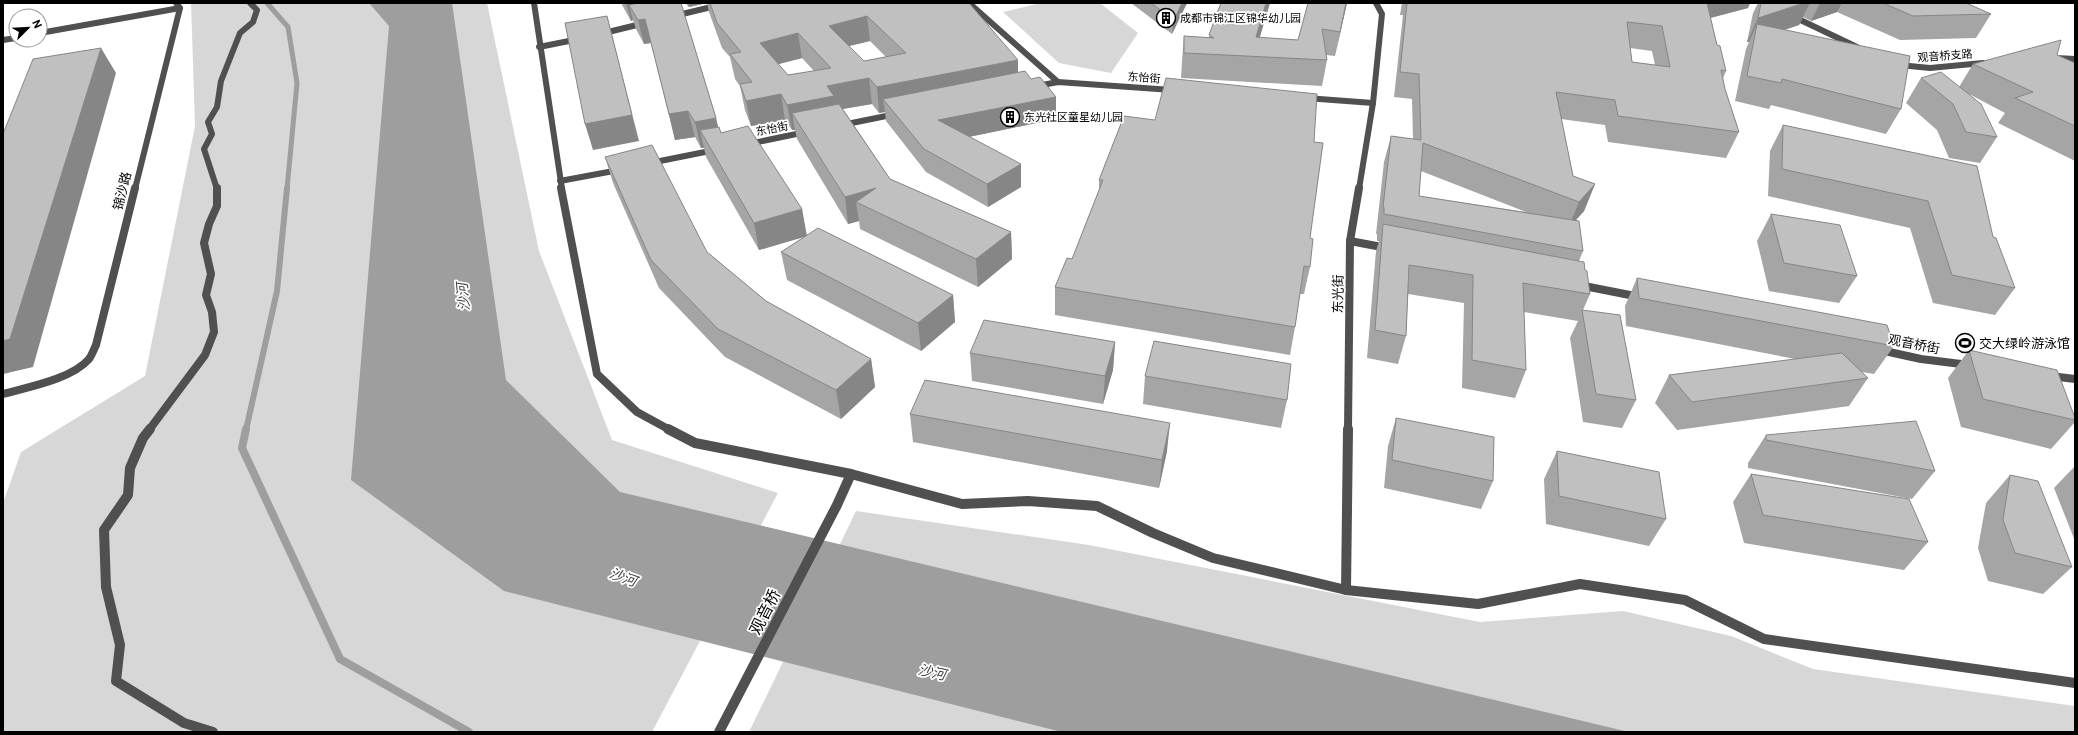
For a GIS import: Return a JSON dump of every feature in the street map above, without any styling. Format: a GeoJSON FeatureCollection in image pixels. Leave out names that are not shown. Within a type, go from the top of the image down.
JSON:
{"type":"FeatureCollection","features":[{"type":"Feature","properties":{"kind":"street"},"geometry":{"type":"LineString","coordinates":[[214,732],[184,723],[116,681],[120,645],[106,587],[104,530],[128,495],[130,468],[142,438],[205,355],[214,332],[212,312],[206,295],[211,274],[204,243],[209,224],[217,206],[218,192],[204,149],[212,134],[208,122],[218,108],[221,81],[240,33],[253,22],[257,10],[250,3]]}},
{"type":"Feature","properties":{"kind":"street"},"geometry":{"type":"LineString","coordinates":[[534,3],[539,47],[560,181],[597,374],[637,412],[695,443],[851,474],[962,504],[1028,501],[1097,506],[1153,533],[1213,558],[1346,590],[1478,604],[1580,584],[1685,600],[1764,639],[2075,682]]}},
{"type":"Feature","properties":{"kind":"street"},"geometry":{"type":"LineString","coordinates":[[668,18],[728,3]]}},
{"type":"Feature","properties":{"kind":"street"},"geometry":{"type":"LineString","coordinates":[[970,3],[1058,82]]}},
{"type":"Feature","properties":{"kind":"street","name":"东光街"},"geometry":{"type":"LineString","coordinates":[[1346,590],[1350,241],[1373,103],[1382,14],[1376,3]]}},
{"type":"Feature","properties":{"kind":"street"},"geometry":{"type":"LineString","coordinates":[[48,31],[178,5]]}},
{"type":"Feature","properties":{"kind":"street","name":"锦沙路"},"geometry":{"type":"LineString","coordinates":[[3,394],[43,383],[67,373],[90,359],[96,345],[178,5]]}},
{"type":"Feature","properties":{"kind":"street"},"geometry":{"type":"LineString","coordinates":[[1785,13],[1864,51]]}},
{"type":"Feature","properties":{"kind":"street"},"geometry":{"type":"LineString","coordinates":[[593,36],[653,21]]}},
{"type":"Feature","properties":{"kind":"street"},"geometry":{"type":"LineString","coordinates":[[539,47],[586,38]]}},
{"type":"Feature","properties":{"kind":"street"},"geometry":{"type":"LineString","coordinates":[[2048,58],[2075,59]]}},
{"type":"Feature","properties":{"kind":"street","name":"观音桥支路"},"geometry":{"type":"LineString","coordinates":[[1892,63],[1911,68],[1949,67],[1987,62]]}},
{"type":"Feature","properties":{"kind":"street","name":"东怡街"},"geometry":{"type":"LineString","coordinates":[[1027,88],[1058,82],[1176,90]]}},
{"type":"Feature","properties":{"kind":"street"},"geometry":{"type":"LineString","coordinates":[[1302,98],[1373,103]]}},
{"type":"Feature","properties":{"kind":"street"},"geometry":{"type":"LineString","coordinates":[[832,127],[902,113]]}},
{"type":"Feature","properties":{"kind":"street","name":"东怡街"},"geometry":{"type":"LineString","coordinates":[[739,146],[817,130]]}},
{"type":"Feature","properties":{"kind":"street"},"geometry":{"type":"LineString","coordinates":[[646,164],[723,149]]}},
{"type":"Feature","properties":{"kind":"street"},"geometry":{"type":"LineString","coordinates":[[560,181],[622,169]]}},
{"type":"Feature","properties":{"kind":"street"},"geometry":{"type":"LineString","coordinates":[[1350,241],[1397,250]]}},
{"type":"Feature","properties":{"kind":"street"},"geometry":{"type":"LineString","coordinates":[[1569,283],[1647,298]]}},
{"type":"Feature","properties":{"kind":"street","name":"观音桥街"},"geometry":{"type":"LineString","coordinates":[[1876,349],[1921,359],[1975,366]]}},
{"type":"Feature","properties":{"kind":"street"},"geometry":{"type":"LineString","coordinates":[[2044,375],[2075,379]]}},
{"type":"Feature","properties":{"kind":"street","name":"观音桥"},"geometry":{"type":"LineString","coordinates":[[719,732],[837,505],[851,474]]}},
{"type":"Feature","properties":{"kind":"shaded area"},"geometry":{"type":"Polygon","coordinates":[[[191,3],[487,3],[539,251],[612,440],[778,493],[652,732],[3,732],[3,503],[21,452],[145,376],[195,126],[191,3]]]}},
{"type":"Feature","properties":{"kind":"shaded area"},"geometry":{"type":"Polygon","coordinates":[[[1041,3],[1100,3],[1138,33],[1111,73],[1059,63],[1003,12],[1041,3]]]}},
{"type":"Feature","properties":{"kind":"shaded area"},"geometry":{"type":"Polygon","coordinates":[[[856,511],[1089,545],[1480,622],[1623,611],[1731,636],[1813,669],[2075,706],[2075,732],[749,732],[856,511]]]}},
{"type":"Feature","properties":{"kind":"water","name":"沙河"},"geometry":{"type":"Polygon","coordinates":[[[369,3],[452,3],[506,380],[620,492],[1629,732],[1062,732],[504,591],[351,480],[389,26],[369,3]]]}},
{"type":"Feature","properties":{"kind":"building"},"geometry":{"type":"Polygon","coordinates":[[[639,3],[681,3],[716,118],[695,122],[688,111],[669,114],[645,19],[638,20],[629,5],[639,3]]]}},
{"type":"Feature","properties":{"kind":"building"},"geometry":{"type":"Polygon","coordinates":[[[710,3],[969,3],[1018,60],[877,87],[869,78],[827,86],[834,96],[787,105],[781,94],[746,101],[740,84],[752,82],[730,54],[741,52],[717,23],[710,3]],[[867,16],[829,26],[864,61],[906,53],[867,16]],[[798,33],[760,43],[788,75],[831,68],[798,33]]]}},
{"type":"Feature","properties":{"kind":"building"},"geometry":{"type":"Polygon","coordinates":[[[1151,3],[1182,3],[1174,20],[1151,3]]]}},
{"type":"Feature","properties":{"kind":"building"},"geometry":{"type":"Polygon","coordinates":[[[1221,3],[1266,3],[1256,37],[1298,40],[1308,3],[1346,3],[1340,32],[1322,29],[1327,60],[1184,53],[1184,36],[1214,38],[1209,35],[1221,3]]]}},
{"type":"Feature","properties":{"kind":"building"},"geometry":{"type":"Polygon","coordinates":[[[1407,3],[1707,3],[1717,45],[1720,46],[1726,71],[1721,70],[1725,89],[1739,132],[1618,116],[1615,100],[1556,92],[1573,176],[1595,184],[1579,202],[1423,143],[1419,196],[1579,221],[1583,251],[1384,214],[1383,207],[1391,136],[1421,140],[1419,74],[1400,72],[1407,3]],[[1627,22],[1632,62],[1670,67],[1662,26],[1627,22]]]}},
{"type":"Feature","properties":{"kind":"building"},"geometry":{"type":"Polygon","coordinates":[[[1761,3],[1804,3],[1758,18],[1761,3]]]}},
{"type":"Feature","properties":{"kind":"building"},"geometry":{"type":"Polygon","coordinates":[[[1883,3],[1966,3],[1991,14],[1913,16],[1883,3]]]}},
{"type":"Feature","properties":{"kind":"building"},"geometry":{"type":"Polygon","coordinates":[[[607,16],[632,115],[585,124],[565,23],[607,16]]]}},
{"type":"Feature","properties":{"kind":"building"},"geometry":{"type":"Polygon","coordinates":[[[1757,24],[1910,56],[1901,109],[1782,79],[1781,83],[1747,76],[1757,24]]]}},
{"type":"Feature","properties":{"kind":"building"},"geometry":{"type":"Polygon","coordinates":[[[2061,40],[2057,55],[2075,63],[2075,126],[2015,98],[2033,92],[1973,64],[2061,40]]]}},
{"type":"Feature","properties":{"kind":"building"},"geometry":{"type":"Polygon","coordinates":[[[101,48],[10,339],[3,341],[3,134],[33,59],[101,48]]]}},
{"type":"Feature","properties":{"kind":"building"},"geometry":{"type":"Polygon","coordinates":[[[1025,71],[1031,79],[1040,77],[1056,97],[938,120],[1021,164],[987,184],[924,149],[883,99],[1025,71]]]}},
{"type":"Feature","properties":{"kind":"building"},"geometry":{"type":"Polygon","coordinates":[[[1941,72],[1981,104],[1997,137],[1966,132],[1953,104],[1921,78],[1941,72]]]}},
{"type":"Feature","properties":{"kind":"building"},"geometry":{"type":"Polygon","coordinates":[[[1166,78],[1317,94],[1314,142],[1323,143],[1310,238],[1313,239],[1310,267],[1304,266],[1295,327],[1055,287],[1067,258],[1072,259],[1103,180],[1099,180],[1124,116],[1155,120],[1166,78]]]}},
{"type":"Feature","properties":{"kind":"building"},"geometry":{"type":"Polygon","coordinates":[[[839,104],[890,179],[1011,232],[976,259],[856,202],[876,188],[845,197],[792,113],[839,104]]]}},
{"type":"Feature","properties":{"kind":"building"},"geometry":{"type":"Polygon","coordinates":[[[1783,125],[1977,166],[1993,237],[1996,238],[2015,288],[1952,275],[1928,201],[1782,169],[1783,125]]]}},
{"type":"Feature","properties":{"kind":"building"},"geometry":{"type":"Polygon","coordinates":[[[748,126],[802,209],[754,223],[700,130],[719,127],[721,133],[748,126]]]}},
{"type":"Feature","properties":{"kind":"building"},"geometry":{"type":"Polygon","coordinates":[[[652,145],[707,252],[766,301],[871,359],[836,390],[718,329],[651,260],[605,157],[652,145]]]}},
{"type":"Feature","properties":{"kind":"building"},"geometry":{"type":"Polygon","coordinates":[[[1771,214],[1840,225],[1857,276],[1784,263],[1771,214]]]}},
{"type":"Feature","properties":{"kind":"building"},"geometry":{"type":"Polygon","coordinates":[[[1383,224],[1584,262],[1585,270],[1587,271],[1590,294],[1523,283],[1526,370],[1472,360],[1473,275],[1409,265],[1406,336],[1375,330],[1383,224]]]}},
{"type":"Feature","properties":{"kind":"building"},"geometry":{"type":"Polygon","coordinates":[[[818,228],[953,295],[918,323],[781,252],[818,228]]]}},
{"type":"Feature","properties":{"kind":"building"},"geometry":{"type":"Polygon","coordinates":[[[1637,278],[1887,325],[1894,346],[1639,298],[1637,278]]]}},
{"type":"Feature","properties":{"kind":"building"},"geometry":{"type":"Polygon","coordinates":[[[1582,310],[1620,315],[1636,400],[1596,394],[1582,310]]]}},
{"type":"Feature","properties":{"kind":"building"},"geometry":{"type":"Polygon","coordinates":[[[984,320],[1115,342],[1105,376],[970,353],[984,320]]]}},
{"type":"Feature","properties":{"kind":"building"},"geometry":{"type":"Polygon","coordinates":[[[1154,341],[1291,364],[1287,400],[1145,376],[1154,341]]]}},
{"type":"Feature","properties":{"kind":"building"},"geometry":{"type":"Polygon","coordinates":[[[1969,350],[2057,370],[2075,420],[1983,399],[1969,350]]]}},
{"type":"Feature","properties":{"kind":"building"},"geometry":{"type":"Polygon","coordinates":[[[1842,353],[1868,378],[1692,402],[1669,375],[1842,353]]]}},
{"type":"Feature","properties":{"kind":"building"},"geometry":{"type":"Polygon","coordinates":[[[925,380],[1170,423],[1162,460],[910,414],[925,380]]]}},
{"type":"Feature","properties":{"kind":"building"},"geometry":{"type":"Polygon","coordinates":[[[1396,418],[1494,437],[1493,481],[1392,460],[1396,418]]]}},
{"type":"Feature","properties":{"kind":"building"},"geometry":{"type":"Polygon","coordinates":[[[1916,421],[1935,471],[1766,440],[1766,435],[1916,421]]]}},
{"type":"Feature","properties":{"kind":"building"},"geometry":{"type":"Polygon","coordinates":[[[1557,451],[1659,472],[1666,519],[1559,496],[1557,451]]]}},
{"type":"Feature","properties":{"kind":"building"},"geometry":{"type":"Polygon","coordinates":[[[1751,474],[1909,499],[1928,542],[1763,515],[1751,474]]]}},
{"type":"Feature","properties":{"kind":"building"},"geometry":{"type":"Polygon","coordinates":[[[2010,475],[2038,481],[2072,567],[2015,553],[2003,520],[2010,475]]]}},
{"type":"Feature","properties":{"kind":"waterway"},"geometry":{"type":"LineString","coordinates":[[267,3],[288,27],[297,83],[287,189]]}},
{"type":"Feature","properties":{"kind":"waterway"},"geometry":{"type":"LineString","coordinates":[[246,430],[277,291],[287,188]]}},
{"type":"Feature","properties":{"kind":"waterway"},"geometry":{"type":"LineString","coordinates":[[246,429],[242,448],[340,659],[469,732]]}},
{"type":"Feature","properties":{"kind":"place","name":"成都市锦江区锦华幼儿园"},"geometry":{"type":"Point","coordinates":[1166,18]}},
{"type":"Feature","properties":{"kind":"place","name":"东光社区童星幼儿园"},"geometry":{"type":"Point","coordinates":[1010,117]}},
{"type":"Feature","properties":{"kind":"place","name":"交大绿岭游泳馆"},"geometry":{"type":"Point","coordinates":[1965,343]}}]}
